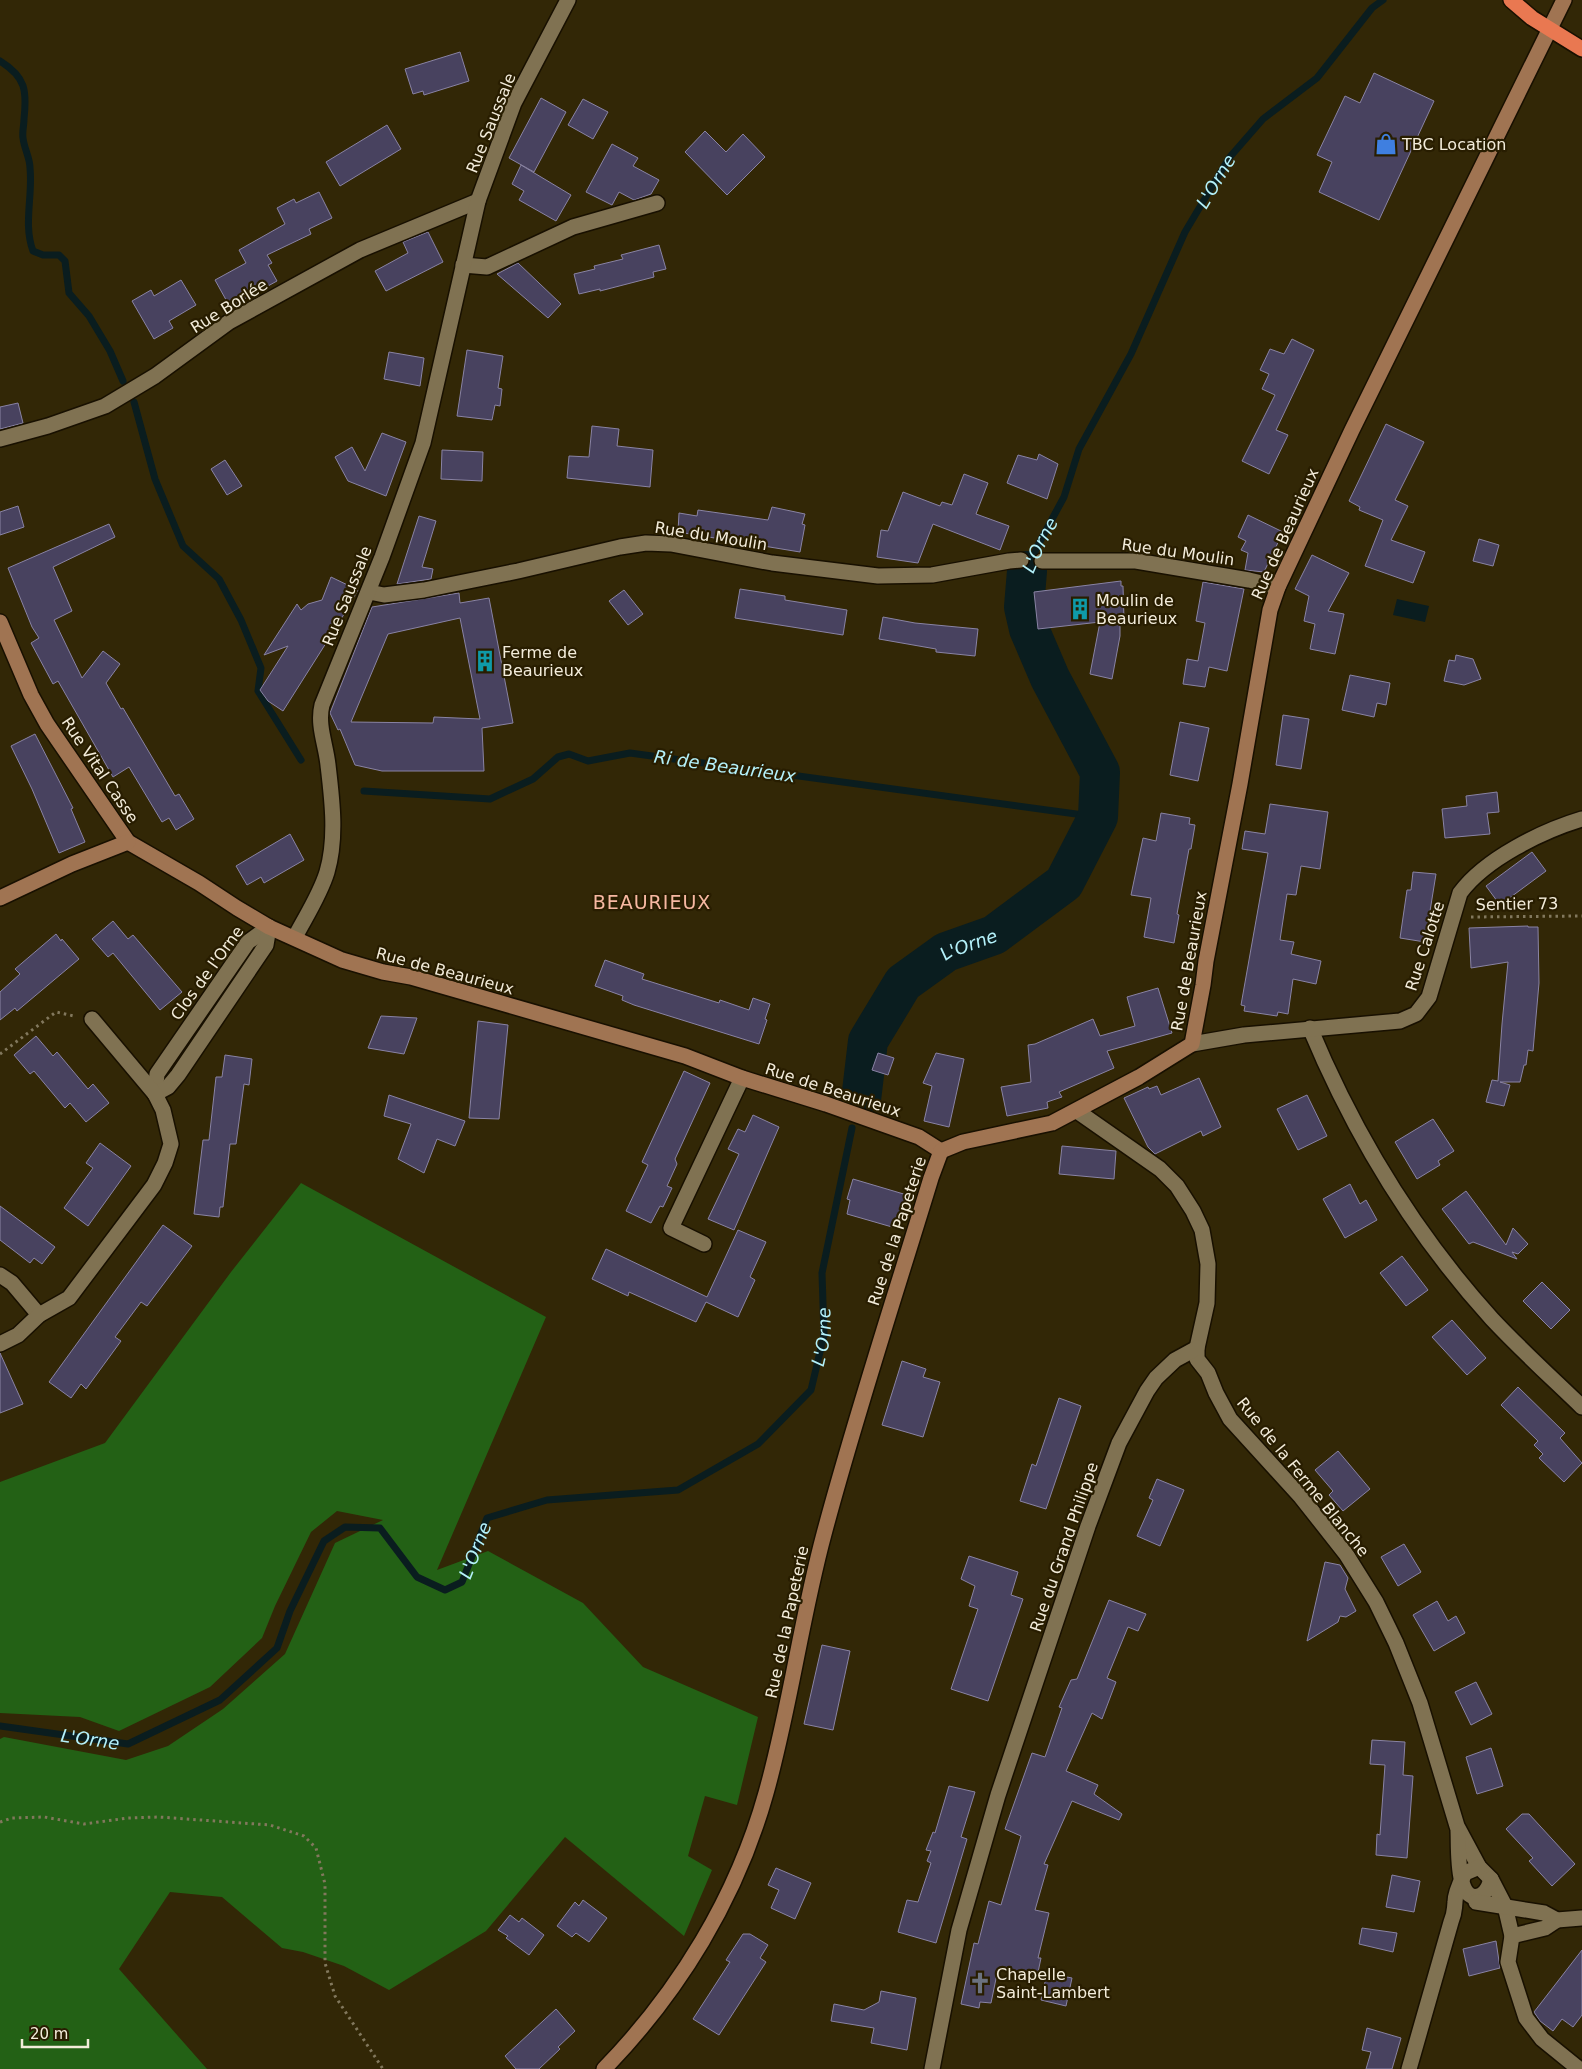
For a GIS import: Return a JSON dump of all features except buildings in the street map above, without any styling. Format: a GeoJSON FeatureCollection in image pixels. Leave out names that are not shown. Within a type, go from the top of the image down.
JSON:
{"type":"FeatureCollection","features":[{"type":"Feature","properties":{"kind":"highway"},"geometry":{"type":"LineString","coordinates":[[1511,0],[1532,18],[1582,48]]}},
{"type":"Feature","properties":{"kind":"street","name":"Rue Saussale"},"geometry":{"type":"LineString","coordinates":[[295,937],[327,871],[332,843],[332,795],[328,758],[319,717],[320,711],[369,592],[423,443],[478,201],[514,103],[568,0]]}},
{"type":"Feature","properties":{"kind":"street","name":"Rue de Beaurieux"},"geometry":{"type":"LineString","coordinates":[[269,927],[295,937],[342,960],[383,972],[411,977],[685,1056],[742,1078],[843,1110],[919,1137],[941,1151],[964,1142],[1052,1123],[1077,1111],[1192,1044],[1270,610],[1278,587],[1352,430],[1564,0]]}},
{"type":"Feature","properties":{"kind":"street","name":"Rue Borlée"},"geometry":{"type":"LineString","coordinates":[[0,439],[48,426],[105,406],[155,376],[229,322],[325,269],[360,250],[478,201]]}},
{"type":"Feature","properties":{"kind":"street"},"geometry":{"type":"LineString","coordinates":[[463,265],[487,267],[573,227],[657,203]]}},
{"type":"Feature","properties":{"kind":"street","name":"Rue du Moulin"},"geometry":{"type":"LineString","coordinates":[[369,592],[384,595],[424,590],[646,543],[670,544],[772,563],[878,576],[932,575],[1021,560]]}},
{"type":"Feature","properties":{"kind":"street","name":"Rue du Moulin"},"geometry":{"type":"LineString","coordinates":[[1042,561],[1136,561],[1249,580],[1278,587]]}},
{"type":"Feature","properties":{"kind":"street","name":"Rue Vital Casse"},"geometry":{"type":"LineString","coordinates":[[0,622],[31,695],[47,724],[128,842],[199,883],[269,927]]}},
{"type":"Feature","properties":{"kind":"street","name":"Rue Calotte"},"geometry":{"type":"LineString","coordinates":[[1192,1044],[1244,1035],[1400,1021],[1416,1014],[1428,997],[1460,893],[1471,879],[1538,836],[1555,827],[1582,819]]}},
{"type":"Feature","properties":{"kind":"street"},"geometry":{"type":"LineString","coordinates":[[0,898],[72,864],[128,842]]}},
{"type":"Feature","properties":{"kind":"street","name":"Clos de l'Orne"},"geometry":{"type":"LineString","coordinates":[[155,1094],[155,1080],[162,1066],[248,942],[269,927]]}},
{"type":"Feature","properties":{"kind":"street"},"geometry":{"type":"LineString","coordinates":[[0,1344],[18,1335],[39,1315],[70,1298],[154,1185],[165,1163],[171,1144],[163,1110],[155,1094],[92,1020]]}},
{"type":"Feature","properties":{"kind":"street"},"geometry":{"type":"LineString","coordinates":[[1310,1028],[1350,1116],[1382,1174],[1410,1217],[1465,1288],[1494,1320],[1582,1407]]}},
{"type":"Feature","properties":{"kind":"street"},"geometry":{"type":"LineString","coordinates":[[704,1244],[671,1228],[742,1078]]}},
{"type":"Feature","properties":{"kind":"street"},"geometry":{"type":"LineString","coordinates":[[1077,1111],[1092,1124],[1160,1169],[1177,1186],[1193,1211],[1202,1230],[1208,1264],[1207,1303],[1197,1348]]}},
{"type":"Feature","properties":{"kind":"street","name":"Rue de la Papeterie"},"geometry":{"type":"LineString","coordinates":[[604,2069],[640,2029],[686,1967],[742,1863],[774,1762],[824,1536],[862,1403],[941,1151]]}},
{"type":"Feature","properties":{"kind":"street"},"geometry":{"type":"LineString","coordinates":[[0,1275],[12,1283],[39,1315]]}},
{"type":"Feature","properties":{"kind":"street","name":"Rue de la Ferme Blanche"},"geometry":{"type":"LineString","coordinates":[[1197,1348],[1197,1359],[1208,1373],[1230,1419],[1301,1497],[1346,1554],[1376,1602],[1396,1643],[1420,1704],[1457,1826],[1479,1867],[1491,1879],[1505,1906],[1512,1936]]}},
{"type":"Feature","properties":{"kind":"street","name":"Rue du Grand Philippe"},"geometry":{"type":"LineString","coordinates":[[932,2069],[959,1930],[998,1795],[1088,1526],[1119,1443],[1146,1391],[1156,1378],[1175,1360],[1197,1348]]}},
{"type":"Feature","properties":{"kind":"street","name":"Rue de la Ferme Blanche"},"geometry":{"type":"LineString","coordinates":[[1409,2069],[1450,1922],[1456,1912],[1454,1902],[1461,1881],[1457,1826]]}},
{"type":"Feature","properties":{"kind":"street"},"geometry":{"type":"LineString","coordinates":[[1479,1867],[1465,1873],[1461,1881],[1463,1890],[1475,1899],[1544,1913],[1557,1920]]}},
{"type":"Feature","properties":{"kind":"street"},"geometry":{"type":"LineString","coordinates":[[1456,1912],[1487,1890],[1491,1879]]}},
{"type":"Feature","properties":{"kind":"street"},"geometry":{"type":"LineString","coordinates":[[1579,2069],[1542,2039],[1526,2018],[1508,1962],[1512,1936],[1545,1928],[1557,1920],[1582,1918]]}},
{"type":"Feature","properties":{"kind":"path","name":"Sentier 73"},"geometry":{"type":"LineString","coordinates":[[1453,917],[1582,916]]}},
{"type":"Feature","properties":{"kind":"path"},"geometry":{"type":"LineString","coordinates":[[0,1054],[56,1012],[92,1020]]}},
{"type":"Feature","properties":{"kind":"path"},"geometry":{"type":"LineString","coordinates":[[0,1822],[12,1818],[44,1817],[84,1824],[128,1818],[159,1817],[270,1825],[304,1836],[316,1848],[325,1884],[325,1963],[336,1996],[382,2069]]}},
{"type":"Feature","properties":{"kind":"green space"},"geometry":{"type":"Polygon","coordinates":[[[301,1183],[546,1317],[437,1570],[488,1551],[583,1603],[643,1667],[758,1717],[737,1805],[705,1796],[688,1856],[712,1870],[684,1936],[565,1837],[486,1931],[389,1990],[344,1966],[303,1952],[282,1948],[222,1897],[170,1892],[119,1969],[207,2069],[0,2069],[0,1739],[4,1737],[126,1760],[168,1746],[223,1709],[285,1654],[335,1543],[383,1520],[337,1511],[311,1532],[275,1606],[262,1638],[210,1687],[119,1731],[80,1717],[0,1713],[0,1482],[105,1443],[231,1272],[301,1183]]]}},
{"type":"Feature","properties":{"kind":"shaded area"},"geometry":{"type":"Polygon","coordinates":[[[1397,599],[1429,606],[1425,622],[1393,615],[1397,599]]]}},
{"type":"Feature","properties":{"kind":"waterway","name":"L'Orne"},"geometry":{"type":"LineString","coordinates":[[1027,571],[1038,545],[1064,497],[1079,449],[1131,354],[1185,232],[1229,158],[1263,119],[1317,78],[1372,8],[1383,0]]}},
{"type":"Feature","properties":{"kind":"waterway","name":"Ri de Beaurieux"},"geometry":{"type":"LineString","coordinates":[[0,61],[9,67],[20,79],[25,93],[23,136],[30,164],[28,220],[33,251],[43,255],[59,255],[65,261],[69,293],[89,316],[110,351],[123,381]]}},
{"type":"Feature","properties":{"kind":"waterway","name":"Ri de Beaurieux"},"geometry":{"type":"LineString","coordinates":[[134,402],[155,479],[183,546],[219,579],[241,620],[261,668],[258,691],[301,760]]}},
{"type":"Feature","properties":{"kind":"waterway","name":"L'Orne"},"geometry":{"type":"LineString","coordinates":[[861,1100],[868,1041],[903,983],[946,952],[994,935],[1064,883],[1098,817],[1100,772],[1050,678],[1029,629],[1024,607],[1027,571]]}},
{"type":"Feature","properties":{"kind":"waterway","name":"Ri de Beaurieux"},"geometry":{"type":"LineString","coordinates":[[364,791],[490,799],[533,779],[558,757],[569,754],[588,761],[630,753],[1098,817]]}},
{"type":"Feature","properties":{"kind":"waterway","name":"L'Orne"},"geometry":{"type":"LineString","coordinates":[[0,1726],[128,1744],[220,1700],[277,1648],[290,1611],[324,1541],[345,1527],[380,1528],[417,1577],[445,1590],[462,1582],[487,1518],[547,1500],[678,1490],[758,1444],[811,1390],[824,1335],[822,1273],[852,1128]]}},
{"type":"Feature","properties":{"kind":"place","name":"TBC Location"},"geometry":{"type":"Point","coordinates":[1386,144]}},
{"type":"Feature","properties":{"kind":"place","name":"Moulin de Beaurieux"},"geometry":{"type":"Point","coordinates":[1080,609]}},
{"type":"Feature","properties":{"kind":"place","name":"Ferme de Beaurieux"},"geometry":{"type":"Point","coordinates":[485,661]}},
{"type":"Feature","properties":{"kind":"place","name":"Chapelle Saint-Lambert"},"geometry":{"type":"Point","coordinates":[980,1983]}},
{"type":"Feature","properties":{"kind":"district","name":"BEAURIEUX"},"geometry":{"type":"Point","coordinates":[652,902]}}]}
